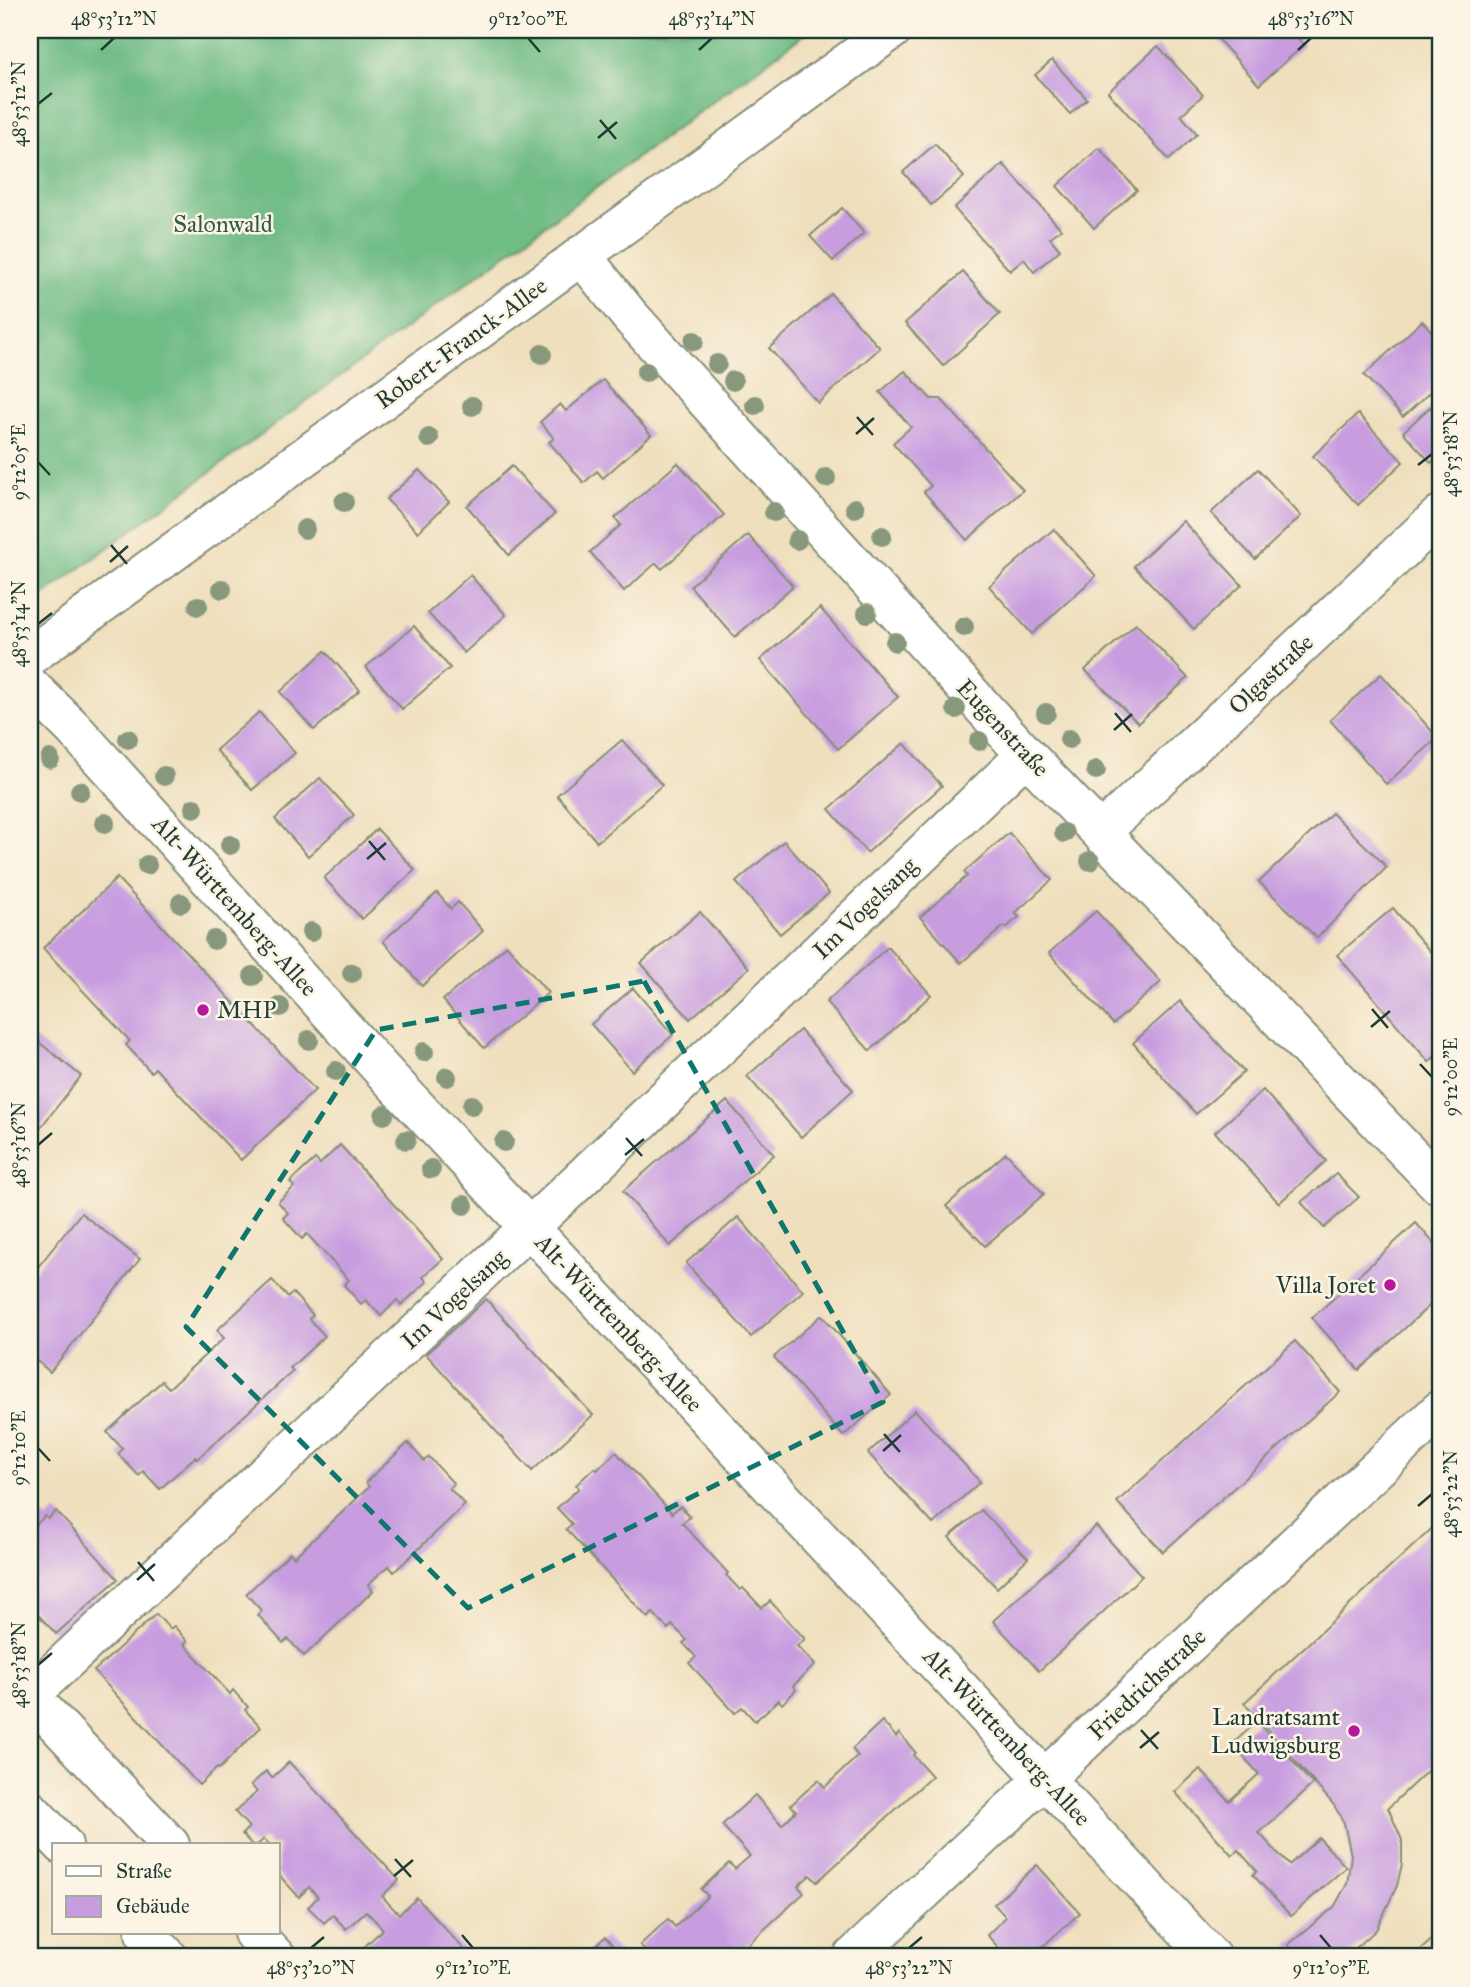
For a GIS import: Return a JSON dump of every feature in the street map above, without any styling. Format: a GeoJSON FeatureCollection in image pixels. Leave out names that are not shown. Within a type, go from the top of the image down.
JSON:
{"type":"FeatureCollection","features":[{"type":"Feature","properties":{"kind":"street","name":"Robert-Franck-Allee"},"geometry":{"type":"LineString","coordinates":[[30,656],[892,30]]}},
{"type":"Feature","properties":{"kind":"street","name":"Eugenstraße"},"geometry":{"type":"LineString","coordinates":[[581,256],[629,315],[1026,755],[1440,1186]]}},
{"type":"Feature","properties":{"kind":"street","name":"Olgastraße"},"geometry":{"type":"LineString","coordinates":[[1101,832],[1440,515]]}},
{"type":"Feature","properties":{"kind":"street","name":"Alt-Württemberg-Allee"},"geometry":{"type":"LineString","coordinates":[[30,686],[129,789],[382,1070],[1211,1957]]}},
{"type":"Feature","properties":{"kind":"street","name":"Im Vogelsang"},"geometry":{"type":"LineString","coordinates":[[30,1695],[529,1228],[1026,755]]}},
{"type":"Feature","properties":{"kind":"street","name":"Friedrichstraße"},"geometry":{"type":"LineString","coordinates":[[853,1957],[1440,1410]]}},
{"type":"Feature","properties":{"kind":"street"},"geometry":{"type":"LineString","coordinates":[[30,1695],[168,1843]]}},
{"type":"Feature","properties":{"kind":"street"},"geometry":{"type":"LineString","coordinates":[[30,1810],[61,1843]]}},
{"type":"Feature","properties":{"kind":"street"},"geometry":{"type":"LineString","coordinates":[[146,1934],[168,1957]]}},
{"type":"Feature","properties":{"kind":"street"},"geometry":{"type":"LineString","coordinates":[[254,1934],[276,1957]]}},
{"type":"Feature","properties":{"kind":"highlighted area"},"geometry":{"type":"Polygon","coordinates":[[[644,981],[883,1402],[468,1608],[186,1327],[376,1030],[644,981]]]}},
{"type":"Feature","properties":{"kind":"green space","name":"Salonwald"},"geometry":{"type":"Polygon","coordinates":[[[30,30],[810,30],[30,605],[30,30]]]}},
{"type":"Feature","properties":{"kind":"building"},"geometry":{"type":"Polygon","coordinates":[[[1210,30],[1291,30],[1304,45],[1259,85],[1210,30]]]}},
{"type":"Feature","properties":{"kind":"building"},"geometry":{"type":"Polygon","coordinates":[[[1158,46],[1203,95],[1181,115],[1197,134],[1169,160],[1108,92],[1158,46]]]}},
{"type":"Feature","properties":{"kind":"building"},"geometry":{"type":"Polygon","coordinates":[[[1052,60],[1087,99],[1070,114],[1035,75],[1052,60]]]}},
{"type":"Feature","properties":{"kind":"building"},"geometry":{"type":"Polygon","coordinates":[[[935,144],[964,177],[931,205],[903,172],[935,144]]]}},
{"type":"Feature","properties":{"kind":"building"},"geometry":{"type":"Polygon","coordinates":[[[1099,148],[1137,190],[1094,228],[1057,186],[1099,148]]]}},
{"type":"Feature","properties":{"kind":"building"},"geometry":{"type":"Polygon","coordinates":[[[1003,164],[1061,229],[1050,238],[1060,250],[1034,272],[1024,259],[1010,271],[954,208],[1003,164]]]}},
{"type":"Feature","properties":{"kind":"building"},"geometry":{"type":"Polygon","coordinates":[[[842,208],[864,233],[833,261],[810,236],[842,208]]]}},
{"type":"Feature","properties":{"kind":"building"},"geometry":{"type":"Polygon","coordinates":[[[963,272],[1000,314],[943,366],[905,323],[963,272]]]}},
{"type":"Feature","properties":{"kind":"building"},"geometry":{"type":"Polygon","coordinates":[[[831,294],[880,348],[818,403],[769,348],[831,294]]]}},
{"type":"Feature","properties":{"kind":"building"},"geometry":{"type":"Polygon","coordinates":[[[1422,321],[1440,340],[1440,383],[1403,417],[1364,375],[1422,321]]]}},
{"type":"Feature","properties":{"kind":"building"},"geometry":{"type":"Polygon","coordinates":[[[905,371],[931,399],[941,399],[1023,490],[967,540],[924,492],[931,486],[893,443],[911,427],[880,392],[905,371]]]}},
{"type":"Feature","properties":{"kind":"building"},"geometry":{"type":"Polygon","coordinates":[[[603,380],[651,435],[603,478],[597,471],[584,483],[549,442],[554,438],[540,422],[560,404],[566,411],[603,380]]]}},
{"type":"Feature","properties":{"kind":"building"},"geometry":{"type":"Polygon","coordinates":[[[1430,407],[1440,418],[1440,454],[1431,463],[1403,432],[1430,407]]]}},
{"type":"Feature","properties":{"kind":"building"},"geometry":{"type":"Polygon","coordinates":[[[1358,414],[1403,462],[1358,505],[1313,456],[1358,414]]]}},
{"type":"Feature","properties":{"kind":"building"},"geometry":{"type":"Polygon","coordinates":[[[678,463],[724,515],[662,569],[656,563],[624,591],[590,552],[621,525],[615,518],[678,463]]]}},
{"type":"Feature","properties":{"kind":"building"},"geometry":{"type":"Polygon","coordinates":[[[512,466],[555,514],[509,555],[467,506],[512,466]]]}},
{"type":"Feature","properties":{"kind":"building"},"geometry":{"type":"Polygon","coordinates":[[[1258,469],[1301,516],[1255,559],[1211,513],[1258,469]]]}},
{"type":"Feature","properties":{"kind":"building"},"geometry":{"type":"Polygon","coordinates":[[[419,470],[449,502],[418,532],[386,499],[419,470]]]}},
{"type":"Feature","properties":{"kind":"building"},"geometry":{"type":"Polygon","coordinates":[[[1183,521],[1242,585],[1194,629],[1134,566],[1183,521]]]}},
{"type":"Feature","properties":{"kind":"building"},"geometry":{"type":"Polygon","coordinates":[[[1054,529],[1096,576],[1032,634],[989,586],[1054,529]]]}},
{"type":"Feature","properties":{"kind":"building"},"geometry":{"type":"Polygon","coordinates":[[[748,535],[793,586],[735,637],[690,586],[748,535]]]}},
{"type":"Feature","properties":{"kind":"building"},"geometry":{"type":"Polygon","coordinates":[[[470,575],[506,615],[464,653],[428,613],[470,575]]]}},
{"type":"Feature","properties":{"kind":"building"},"geometry":{"type":"Polygon","coordinates":[[[820,608],[898,697],[838,749],[760,660],[820,608]]]}},
{"type":"Feature","properties":{"kind":"building"},"geometry":{"type":"Polygon","coordinates":[[[1136,624],[1188,678],[1138,723],[1085,670],[1136,624]]]}},
{"type":"Feature","properties":{"kind":"building"},"geometry":{"type":"Polygon","coordinates":[[[414,626],[450,668],[402,709],[366,667],[414,626]]]}},
{"type":"Feature","properties":{"kind":"building"},"geometry":{"type":"Polygon","coordinates":[[[325,651],[360,690],[314,730],[280,692],[325,651]]]}},
{"type":"Feature","properties":{"kind":"building"},"geometry":{"type":"Polygon","coordinates":[[[1381,674],[1438,738],[1386,784],[1330,720],[1381,674]]]}},
{"type":"Feature","properties":{"kind":"building"},"geometry":{"type":"Polygon","coordinates":[[[259,712],[295,753],[252,790],[216,750],[259,712]]]}},
{"type":"Feature","properties":{"kind":"building"},"geometry":{"type":"Polygon","coordinates":[[[622,740],[662,785],[597,842],[557,795],[622,740]]]}},
{"type":"Feature","properties":{"kind":"building"},"geometry":{"type":"Polygon","coordinates":[[[904,743],[942,786],[867,853],[829,809],[904,743]]]}},
{"type":"Feature","properties":{"kind":"building"},"geometry":{"type":"Polygon","coordinates":[[[320,778],[354,815],[308,856],[275,819],[320,778]]]}},
{"type":"Feature","properties":{"kind":"building"},"geometry":{"type":"Polygon","coordinates":[[[1332,813],[1387,867],[1317,938],[1259,882],[1332,813]]]}},
{"type":"Feature","properties":{"kind":"building"},"geometry":{"type":"Polygon","coordinates":[[[377,829],[415,870],[362,919],[324,878],[377,829]]]}},
{"type":"Feature","properties":{"kind":"building"},"geometry":{"type":"Polygon","coordinates":[[[1009,833],[1052,880],[1015,913],[1019,917],[1006,928],[1004,926],[961,963],[920,917],[967,876],[964,872],[1009,833]]]}},
{"type":"Feature","properties":{"kind":"building"},"geometry":{"type":"Polygon","coordinates":[[[784,841],[829,893],[780,934],[736,882],[784,841]]]}},
{"type":"Feature","properties":{"kind":"building"},"geometry":{"type":"Polygon","coordinates":[[[117,878],[315,1090],[241,1160],[155,1068],[151,1072],[126,1045],[130,1041],[43,948],[117,878]]]}},
{"type":"Feature","properties":{"kind":"building"},"geometry":{"type":"Polygon","coordinates":[[[437,893],[451,909],[458,902],[483,931],[422,986],[383,941],[437,893]]]}},
{"type":"Feature","properties":{"kind":"building"},"geometry":{"type":"Polygon","coordinates":[[[1393,908],[1440,963],[1440,1052],[1429,1062],[1337,955],[1393,908]]]}},
{"type":"Feature","properties":{"kind":"building"},"geometry":{"type":"Polygon","coordinates":[[[1096,911],[1161,982],[1113,1024],[1049,953],[1096,911]]]}},
{"type":"Feature","properties":{"kind":"building"},"geometry":{"type":"Polygon","coordinates":[[[700,912],[749,968],[690,1019],[641,963],[700,912]]]}},
{"type":"Feature","properties":{"kind":"building"},"geometry":{"type":"Polygon","coordinates":[[[507,945],[548,993],[484,1048],[443,1000],[507,945]]]}},
{"type":"Feature","properties":{"kind":"building"},"geometry":{"type":"Polygon","coordinates":[[[888,947],[931,995],[870,1051],[826,1002],[888,947]]]}},
{"type":"Feature","properties":{"kind":"building"},"geometry":{"type":"Polygon","coordinates":[[[633,988],[673,1035],[632,1071],[591,1024],[633,988]]]}},
{"type":"Feature","properties":{"kind":"building"},"geometry":{"type":"Polygon","coordinates":[[[1180,1001],[1244,1072],[1196,1114],[1133,1043],[1180,1001]]]}},
{"type":"Feature","properties":{"kind":"building"},"geometry":{"type":"Polygon","coordinates":[[[800,1030],[853,1090],[801,1137],[747,1076],[800,1030]]]}},
{"type":"Feature","properties":{"kind":"building"},"geometry":{"type":"Polygon","coordinates":[[[30,1035],[81,1076],[30,1141],[30,1035]]]}},
{"type":"Feature","properties":{"kind":"building"},"geometry":{"type":"Polygon","coordinates":[[[1263,1090],[1326,1161],[1279,1203],[1215,1132],[1263,1090]]]}},
{"type":"Feature","properties":{"kind":"building"},"geometry":{"type":"Polygon","coordinates":[[[727,1101],[774,1155],[670,1246],[623,1191],[727,1101]]]}},
{"type":"Feature","properties":{"kind":"building"},"geometry":{"type":"Polygon","coordinates":[[[340,1145],[443,1259],[423,1277],[427,1282],[401,1305],[397,1300],[381,1316],[366,1300],[361,1304],[344,1285],[349,1280],[307,1234],[302,1239],[283,1218],[288,1213],[278,1202],[294,1187],[290,1182],[315,1159],[320,1164],[340,1145]]]}},
{"type":"Feature","properties":{"kind":"building"},"geometry":{"type":"Polygon","coordinates":[[[1006,1153],[1044,1194],[985,1246],[946,1206],[1006,1153]]]}},
{"type":"Feature","properties":{"kind":"building"},"geometry":{"type":"Polygon","coordinates":[[[1336,1174],[1359,1197],[1324,1228],[1301,1202],[1336,1174]]]}},
{"type":"Feature","properties":{"kind":"building"},"geometry":{"type":"Polygon","coordinates":[[[81,1213],[140,1259],[50,1372],[30,1355],[30,1277],[81,1213]]]}},
{"type":"Feature","properties":{"kind":"building"},"geometry":{"type":"Polygon","coordinates":[[[738,1217],[803,1291],[751,1337],[686,1263],[738,1217]]]}},
{"type":"Feature","properties":{"kind":"building"},"geometry":{"type":"Polygon","coordinates":[[[1416,1223],[1440,1250],[1440,1296],[1359,1370],[1312,1318],[1416,1223]]]}},
{"type":"Feature","properties":{"kind":"building"},"geometry":{"type":"Polygon","coordinates":[[[272,1280],[288,1297],[293,1293],[313,1315],[309,1319],[325,1336],[290,1368],[293,1371],[197,1459],[195,1457],[160,1489],[143,1471],[139,1476],[118,1454],[123,1449],[107,1432],[162,1381],[169,1388],[224,1338],[217,1330],[272,1280]]]}},
{"type":"Feature","properties":{"kind":"building"},"geometry":{"type":"Polygon","coordinates":[[[486,1299],[593,1415],[532,1471],[426,1354],[486,1299]]]}},
{"type":"Feature","properties":{"kind":"building"},"geometry":{"type":"Polygon","coordinates":[[[822,1315],[891,1395],[843,1436],[774,1357],[822,1315]]]}},
{"type":"Feature","properties":{"kind":"building"},"geometry":{"type":"Polygon","coordinates":[[[1295,1341],[1340,1392],[1163,1552],[1117,1502],[1295,1341]]]}},
{"type":"Feature","properties":{"kind":"building"},"geometry":{"type":"Polygon","coordinates":[[[915,1410],[980,1482],[933,1524],[868,1453],[915,1410]]]}},
{"type":"Feature","properties":{"kind":"building"},"geometry":{"type":"Polygon","coordinates":[[[408,1443],[424,1461],[429,1457],[454,1484],[449,1488],[465,1505],[394,1572],[389,1566],[379,1574],[368,1585],[373,1591],[304,1656],[288,1639],[283,1643],[258,1615],[262,1611],[246,1594],[290,1553],[294,1557],[331,1523],[369,1487],[366,1482],[408,1443]]]}},
{"type":"Feature","properties":{"kind":"building"},"geometry":{"type":"Polygon","coordinates":[[[616,1452],[672,1513],[680,1506],[690,1517],[682,1523],[740,1590],[743,1588],[762,1608],[770,1601],[805,1639],[797,1646],[815,1665],[793,1686],[796,1690],[782,1704],[779,1700],[755,1721],[742,1707],[735,1713],[689,1663],[696,1657],[683,1643],[687,1640],[672,1625],[668,1629],[653,1613],[648,1618],[566,1529],[572,1524],[557,1508],[579,1488],[576,1485],[616,1452]]]}},
{"type":"Feature","properties":{"kind":"building"},"geometry":{"type":"Polygon","coordinates":[[[981,1510],[1028,1558],[997,1588],[949,1537],[981,1510]]]}},
{"type":"Feature","properties":{"kind":"building"},"geometry":{"type":"Polygon","coordinates":[[[56,1511],[118,1579],[56,1634],[30,1606],[30,1530],[45,1516],[48,1519],[56,1511]]]}},
{"type":"Feature","properties":{"kind":"building","name":"Landratsamt Ludwigsburg"},"geometry":{"type":"Polygon","coordinates":[[[1440,1521],[1440,1759],[1388,1808],[1402,1840],[1402,1864],[1397,1886],[1376,1930],[1346,1957],[1298,1957],[1288,1945],[1334,1907],[1347,1884],[1351,1855],[1344,1823],[1334,1805],[1244,1703],[1440,1521]]]}},
{"type":"Feature","properties":{"kind":"building"},"geometry":{"type":"Polygon","coordinates":[[[1096,1526],[1142,1576],[1039,1671],[993,1621],[1096,1526]]]}},
{"type":"Feature","properties":{"kind":"building"},"geometry":{"type":"Polygon","coordinates":[[[156,1614],[170,1629],[174,1626],[187,1641],[184,1644],[230,1694],[233,1690],[248,1707],[245,1710],[261,1727],[199,1785],[94,1671],[156,1614]]]}},
{"type":"Feature","properties":{"kind":"building"},"geometry":{"type":"Polygon","coordinates":[[[882,1721],[896,1737],[899,1733],[916,1753],[913,1755],[932,1776],[817,1882],[810,1875],[798,1886],[804,1893],[734,1957],[644,1957],[648,1954],[640,1945],[668,1919],[675,1927],[708,1896],[701,1889],[729,1863],[735,1869],[750,1856],[722,1825],[755,1795],[782,1825],[796,1811],[791,1805],[818,1780],[825,1787],[858,1756],[852,1749],[882,1721]]]}},
{"type":"Feature","properties":{"kind":"building"},"geometry":{"type":"Polygon","coordinates":[[[1257,1722],[1313,1784],[1259,1833],[1289,1865],[1319,1838],[1346,1867],[1291,1916],[1253,1875],[1257,1871],[1238,1850],[1232,1855],[1175,1792],[1200,1769],[1229,1801],[1259,1774],[1232,1744],[1257,1722]]]}},
{"type":"Feature","properties":{"kind":"building"},"geometry":{"type":"Polygon","coordinates":[[[289,1762],[399,1880],[382,1896],[390,1905],[399,1914],[417,1898],[471,1957],[369,1957],[362,1949],[383,1929],[366,1911],[346,1929],[333,1915],[324,1923],[308,1907],[318,1897],[309,1887],[299,1897],[280,1876],[280,1843],[268,1843],[264,1839],[259,1843],[250,1843],[242,1834],[249,1827],[235,1812],[257,1792],[251,1785],[266,1771],[272,1778],[289,1762]]]}},
{"type":"Feature","properties":{"kind":"building"},"geometry":{"type":"Polygon","coordinates":[[[1037,1865],[1080,1913],[1031,1957],[1007,1957],[987,1935],[1006,1917],[994,1904],[1037,1865]]]}},
{"type":"Feature","properties":{"kind":"building"},"geometry":{"type":"Polygon","coordinates":[[[1440,1932],[1440,1957],[1413,1957],[1440,1932]]]}},
{"type":"Feature","properties":{"kind":"building"},"geometry":{"type":"Polygon","coordinates":[[[605,1937],[623,1957],[583,1957],[605,1937]]]}},
{"type":"Feature","properties":{"kind":"place","name":"MHP"},"geometry":{"type":"Point","coordinates":[203,1010]}},
{"type":"Feature","properties":{"kind":"place","name":"Villa Joret"},"geometry":{"type":"Point","coordinates":[1390,1285]}},
{"type":"Feature","properties":{"kind":"place","name":"Landratsamt Ludwigsburg"},"geometry":{"type":"Point","coordinates":[1354,1731]}}]}
